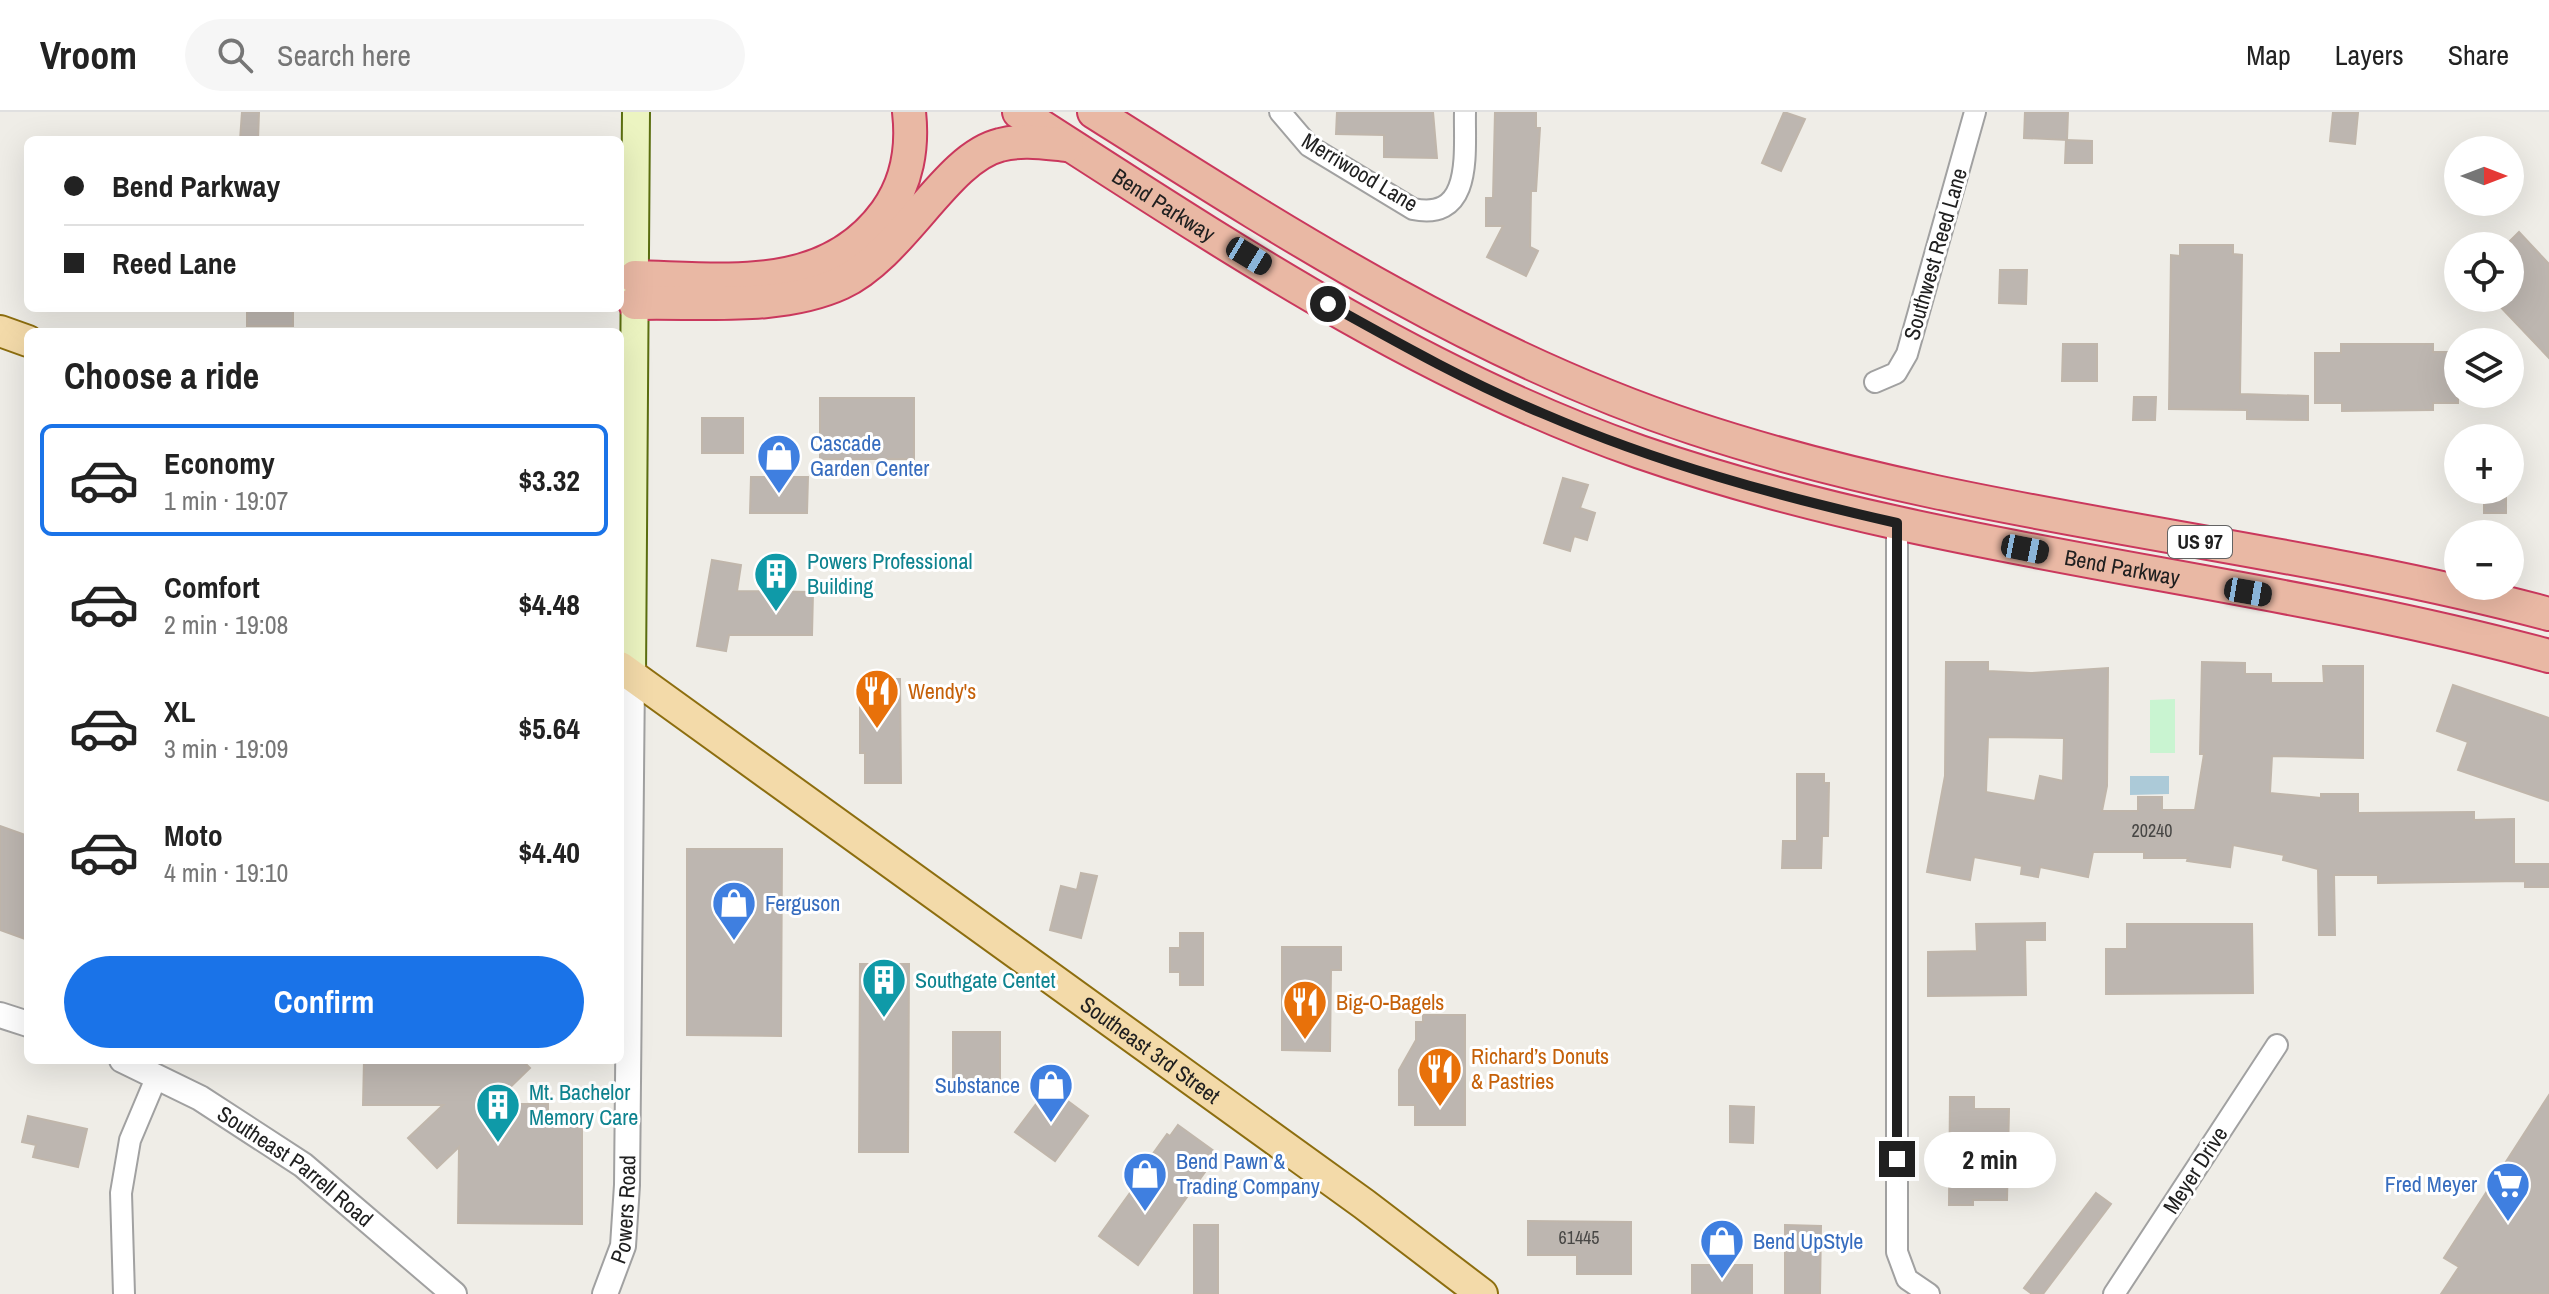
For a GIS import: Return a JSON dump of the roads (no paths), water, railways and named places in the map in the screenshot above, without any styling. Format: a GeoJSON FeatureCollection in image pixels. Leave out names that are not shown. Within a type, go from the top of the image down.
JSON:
{"type":"FeatureCollection","features":[{"type":"Feature","properties":{"kind":"highway"},"geometry":{"type":"LineString","coordinates":[[635,290],[780,277],[816,268],[837,258],[871,230],[894,200],[907,163],[909,112]]}},
{"type":"Feature","properties":{"kind":"highway","name":"Bend Parkway"},"geometry":{"type":"LineString","coordinates":[[1019,112],[1311,295],[1510,399],[1670,462],[1793,498],[1897,523],[2377,616],[2549,656]]}},
{"type":"Feature","properties":{"kind":"highway","name":"Bend Parkway"},"geometry":{"type":"LineString","coordinates":[[1094,112],[1300,241],[1426,314],[1525,363],[1662,418],[1769,451],[1922,488],[2424,585],[2549,614]]}},
{"type":"Feature","properties":{"kind":"highway"},"geometry":{"type":"LineString","coordinates":[[635,290],[772,299],[831,287],[864,270],[883,254],[978,153],[1016,142],[1071,145]]}},
{"type":"Feature","properties":{"kind":"main road","name":"Powers Road"},"geometry":{"type":"LineString","coordinates":[[626,671],[636,112]]}},
{"type":"Feature","properties":{"kind":"main road"},"geometry":{"type":"LineString","coordinates":[[0,331],[24,340]]}},
{"type":"Feature","properties":{"kind":"main road","name":"Southeast 3rd Street"},"geometry":{"type":"LineString","coordinates":[[626,671],[1364,1204],[1482,1294]]}},
{"type":"Feature","properties":{"kind":"street","name":"Merriwood Lane"},"geometry":{"type":"LineString","coordinates":[[1280,112],[1309,146],[1413,209],[1427,212],[1451,201],[1460,190],[1464,177],[1465,112]]}},
{"type":"Feature","properties":{"kind":"street","name":"Southwest Reed Lane"},"geometry":{"type":"LineString","coordinates":[[1875,382],[1896,373],[1907,354],[1975,112]]}},
{"type":"Feature","properties":{"kind":"street"},"geometry":{"type":"LineString","coordinates":[[1897,523],[1897,1252],[1907,1279],[1929,1294]]}},
{"type":"Feature","properties":{"kind":"street","name":"Powers Road"},"geometry":{"type":"LineString","coordinates":[[605,1294],[623,1246],[627,1185],[626,671]]}},
{"type":"Feature","properties":{"kind":"street"},"geometry":{"type":"LineString","coordinates":[[0,1015],[24,1023]]}},
{"type":"Feature","properties":{"kind":"street","name":"Meyer Drive"},"geometry":{"type":"LineString","coordinates":[[2114,1294],[2277,1045]]}},
{"type":"Feature","properties":{"kind":"street","name":"Southeast Parrell Road"},"geometry":{"type":"LineString","coordinates":[[131,1064],[253,1130],[303,1165],[454,1294]]}},
{"type":"Feature","properties":{"kind":"street"},"geometry":{"type":"LineString","coordinates":[[124,1294],[121,1193],[130,1140],[157,1076]]}},
{"type":"Feature","properties":{"kind":"water"},"geometry":{"type":"Polygon","coordinates":[[[2130,776],[2169,776],[2169,794],[2130,795],[2130,776]]]}},
{"type":"Feature","properties":{"kind":"place","name":"Cascade Garden Center"},"geometry":{"type":"Point","coordinates":[779,495]}},
{"type":"Feature","properties":{"kind":"place","name":"Powers Professional Building"},"geometry":{"type":"Point","coordinates":[776,613]}},
{"type":"Feature","properties":{"kind":"place","name":"Wendy's"},"geometry":{"type":"Point","coordinates":[877,730]}},
{"type":"Feature","properties":{"kind":"place","name":"Ferguson"},"geometry":{"type":"Point","coordinates":[734,942]}},
{"type":"Feature","properties":{"kind":"place","name":"Southgate Centet"},"geometry":{"type":"Point","coordinates":[884,1019]}},
{"type":"Feature","properties":{"kind":"place","name":"Big-O-Bagels"},"geometry":{"type":"Point","coordinates":[1305,1041]}},
{"type":"Feature","properties":{"kind":"place","name":"Richard’s Donuts & Pastries"},"geometry":{"type":"Point","coordinates":[1440,1108]}},
{"type":"Feature","properties":{"kind":"place","name":"Substance"},"geometry":{"type":"Point","coordinates":[1051,1124]}},
{"type":"Feature","properties":{"kind":"place","name":"Mt. Bachelor Memory Care"},"geometry":{"type":"Point","coordinates":[498,1144]}},
{"type":"Feature","properties":{"kind":"place","name":"Bend Pawn & Trading Company"},"geometry":{"type":"Point","coordinates":[1145,1213]}},
{"type":"Feature","properties":{"kind":"place","name":"Fred Meyer"},"geometry":{"type":"Point","coordinates":[2508,1223]}},
{"type":"Feature","properties":{"kind":"place","name":"Bend UpStyle"},"geometry":{"type":"Point","coordinates":[1722,1280]}}]}
